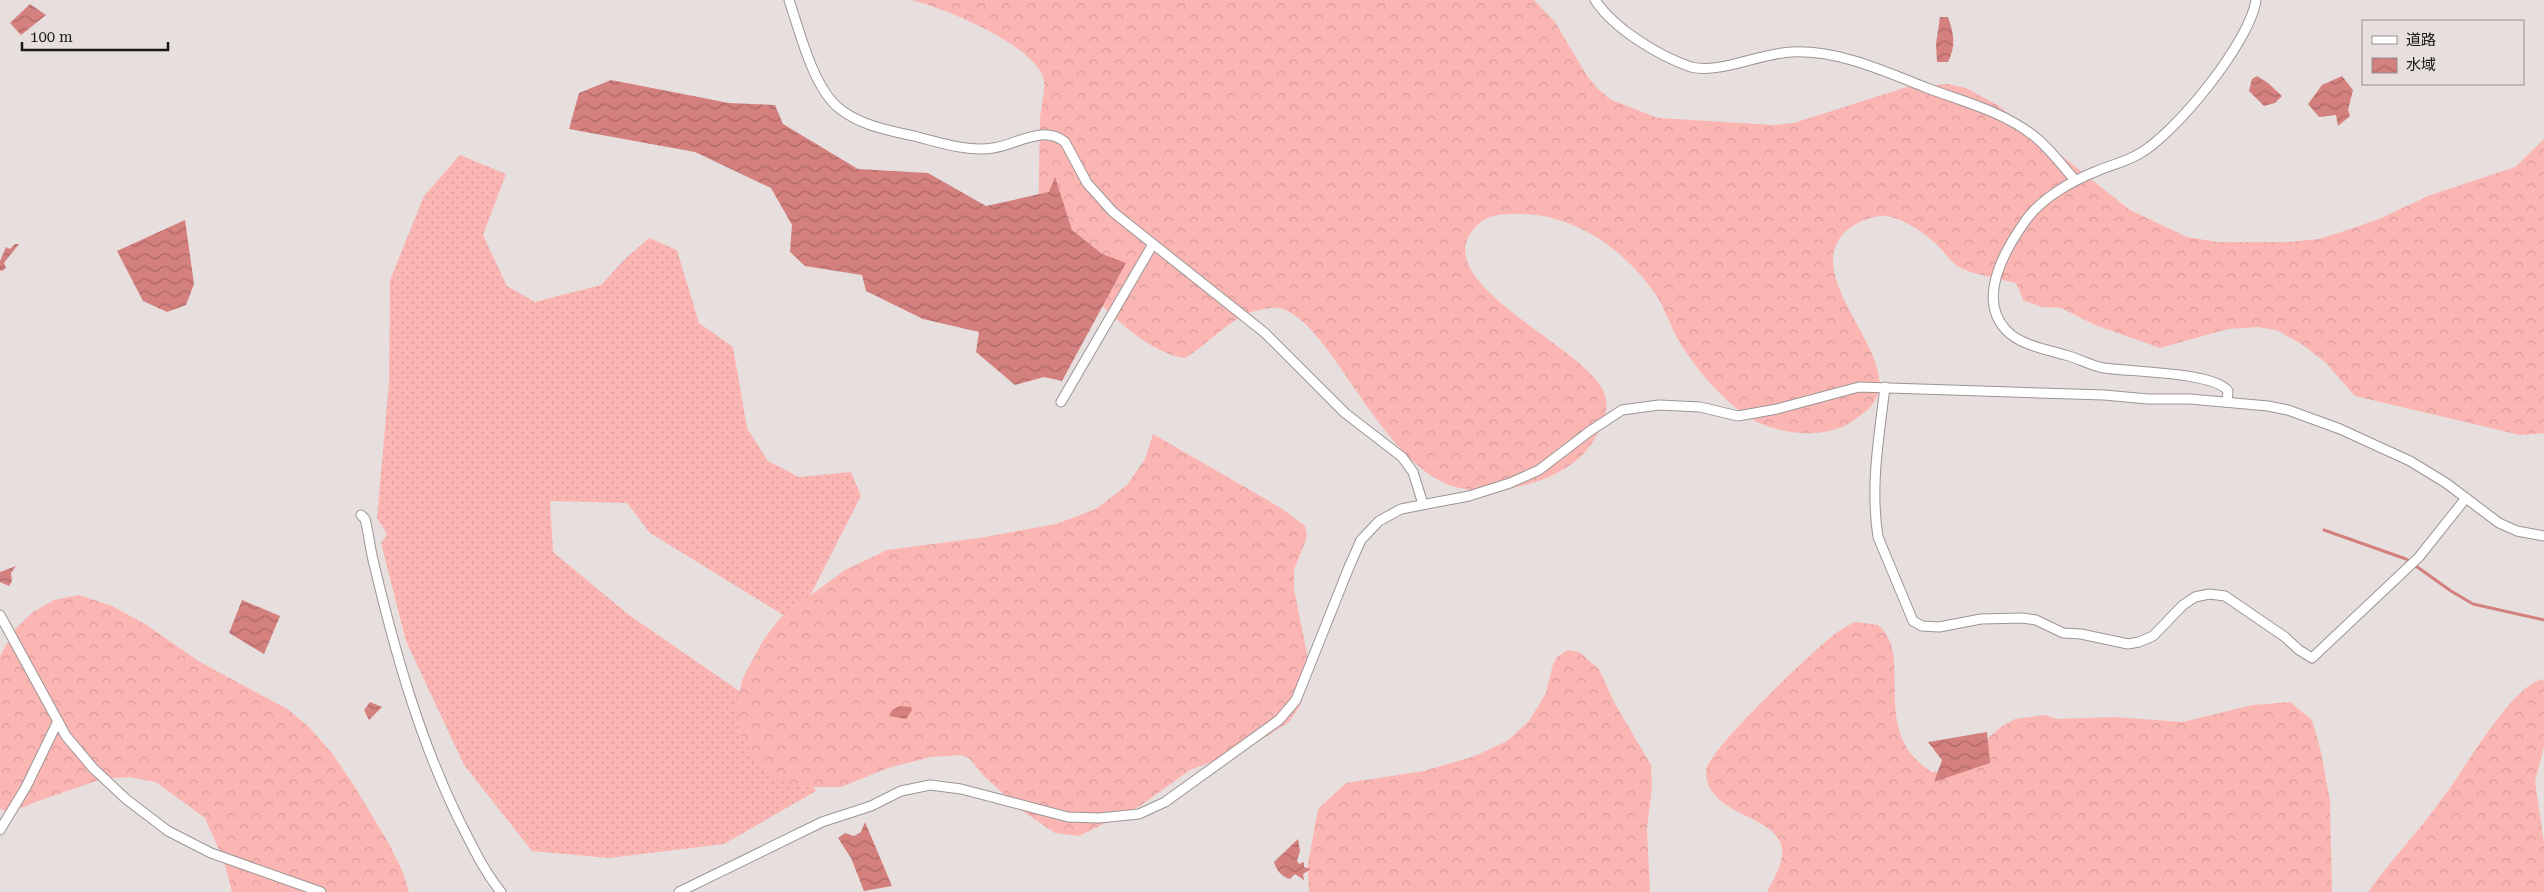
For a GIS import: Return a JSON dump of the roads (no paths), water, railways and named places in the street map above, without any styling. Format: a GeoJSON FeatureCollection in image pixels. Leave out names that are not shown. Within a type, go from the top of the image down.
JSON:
{"type":"FeatureCollection","features":[{"type":"Feature","properties":{"kind":"street"},"geometry":{"type":"LineString","coordinates":[[789,0],[818,80],[830,100],[857,120],[890,131],[971,148],[992,149],[1034,136],[1059,138],[1070,149],[1087,183],[1095,194],[1153,244],[1265,332],[1346,413],[1402,457],[1413,472],[1422,504]]}},
{"type":"Feature","properties":{"kind":"street"},"geometry":{"type":"LineString","coordinates":[[1595,0],[1615,23],[1636,38],[1698,69],[1720,67],[1779,52],[1815,52],[1864,64],[1951,95],[1999,114],[2034,136],[2076,180]]}},
{"type":"Feature","properties":{"kind":"street"},"geometry":{"type":"LineString","coordinates":[[2226,402],[2228,392],[2222,384],[2192,377],[2102,367],[2031,345],[2005,329],[1994,308],[1993,300],[1998,272],[2006,251],[2031,214],[2058,190],[2076,180],[2126,161],[2154,145],[2166,134],[2201,94],[2235,48],[2249,22],[2256,0]]}},
{"type":"Feature","properties":{"kind":"street"},"geometry":{"type":"LineString","coordinates":[[1061,402],[1153,244]]}},
{"type":"Feature","properties":{"kind":"street"},"geometry":{"type":"LineString","coordinates":[[679,892],[822,822],[871,806],[902,791],[930,785],[961,789],[1068,816],[1099,818],[1139,814],[1165,802],[1279,720],[1296,700],[1361,540],[1379,521],[1401,509],[1469,496],[1510,483],[1539,470],[1590,431],[1622,410],[1659,405],[1700,407],[1738,416],[1778,409],[1859,387],[2104,395],[2148,399],[2190,399],[2288,410],[2340,429],[2410,460],[2499,523],[2517,531],[2544,536]]}},
{"type":"Feature","properties":{"kind":"street"},"geometry":{"type":"LineString","coordinates":[[1885,387],[1875,464],[1876,525],[1878,537],[1916,625],[1939,627],[1981,619],[2024,618],[2036,620],[2063,633],[2081,634],[2128,644],[2140,642],[2153,636],[2183,605],[2195,597],[2210,594],[2225,596],[2285,637],[2298,650],[2312,658],[2419,557],[2466,498]]}},
{"type":"Feature","properties":{"kind":"street"},"geometry":{"type":"LineString","coordinates":[[362,515],[365,519],[388,619],[420,732],[452,806],[485,872],[501,892]]}},
{"type":"Feature","properties":{"kind":"street"},"geometry":{"type":"LineString","coordinates":[[0,614],[66,736],[93,768],[126,799],[168,831],[211,853],[321,892]]}},
{"type":"Feature","properties":{"kind":"street"},"geometry":{"type":"LineString","coordinates":[[0,830],[26,788],[58,721]]}},
{"type":"Feature","properties":{"kind":"water"},"geometry":{"type":"Polygon","coordinates":[[[30,4],[46,15],[21,35],[10,23],[30,4]]]}},
{"type":"Feature","properties":{"kind":"water"},"geometry":{"type":"Polygon","coordinates":[[[1940,17],[1948,17],[1953,34],[1952,51],[1948,62],[1937,62],[1936,44],[1940,17]]]}},
{"type":"Feature","properties":{"kind":"water"},"geometry":{"type":"Polygon","coordinates":[[[2257,76],[2282,96],[2275,103],[2264,106],[2249,91],[2252,79],[2257,76]]]}},
{"type":"Feature","properties":{"kind":"water"},"geometry":{"type":"Polygon","coordinates":[[[2342,76],[2353,90],[2348,110],[2350,116],[2338,126],[2336,115],[2319,117],[2308,104],[2322,85],[2342,76]]]}},
{"type":"Feature","properties":{"kind":"water"},"geometry":{"type":"Polygon","coordinates":[[[611,80],[729,103],[775,105],[783,124],[858,169],[928,173],[986,206],[1049,192],[1055,177],[1072,230],[1102,254],[1126,263],[1062,381],[1044,377],[1015,385],[976,352],[979,332],[923,319],[866,291],[862,275],[805,266],[790,252],[792,225],[771,188],[695,152],[569,129],[579,93],[611,80]]]}},
{"type":"Feature","properties":{"kind":"water"},"geometry":{"type":"Polygon","coordinates":[[[185,220],[194,284],[186,305],[167,312],[143,301],[117,251],[185,220]]]}},
{"type":"Feature","properties":{"kind":"water"},"geometry":{"type":"Polygon","coordinates":[[[15,244],[19,244],[4,263],[6,268],[2,271],[0,270],[0,261],[6,247],[10,249],[15,244]]]}},
{"type":"Feature","properties":{"kind":"water"},"geometry":{"type":"Polygon","coordinates":[[[16,566],[11,573],[12,581],[9,586],[0,582],[0,572],[16,566]]]}},
{"type":"Feature","properties":{"kind":"water"},"geometry":{"type":"Polygon","coordinates":[[[242,600],[280,616],[264,654],[229,633],[242,600]]]}},
{"type":"Feature","properties":{"kind":"water"},"geometry":{"type":"Polygon","coordinates":[[[370,702],[382,707],[369,720],[364,710],[370,702]]]}},
{"type":"Feature","properties":{"kind":"water"},"geometry":{"type":"Polygon","coordinates":[[[900,706],[911,707],[912,710],[906,719],[889,716],[892,710],[900,706]]]}},
{"type":"Feature","properties":{"kind":"water"},"geometry":{"type":"Polygon","coordinates":[[[1987,732],[1990,763],[1934,782],[1942,760],[1928,742],[1987,732]]]}},
{"type":"Feature","properties":{"kind":"water"},"geometry":{"type":"Polygon","coordinates":[[[865,822],[892,886],[864,891],[851,858],[838,838],[845,833],[854,836],[861,832],[865,822]]]}},
{"type":"Feature","properties":{"kind":"water"},"geometry":{"type":"Polygon","coordinates":[[[1298,839],[1300,851],[1297,861],[1299,864],[1304,862],[1304,867],[1311,869],[1303,874],[1304,880],[1295,874],[1290,879],[1284,877],[1274,862],[1298,839]]]}},
{"type":"Feature","properties":{"kind":"waterway"},"geometry":{"type":"LineString","coordinates":[[2324,530],[2406,559],[2473,604],[2544,620]]}}]}
